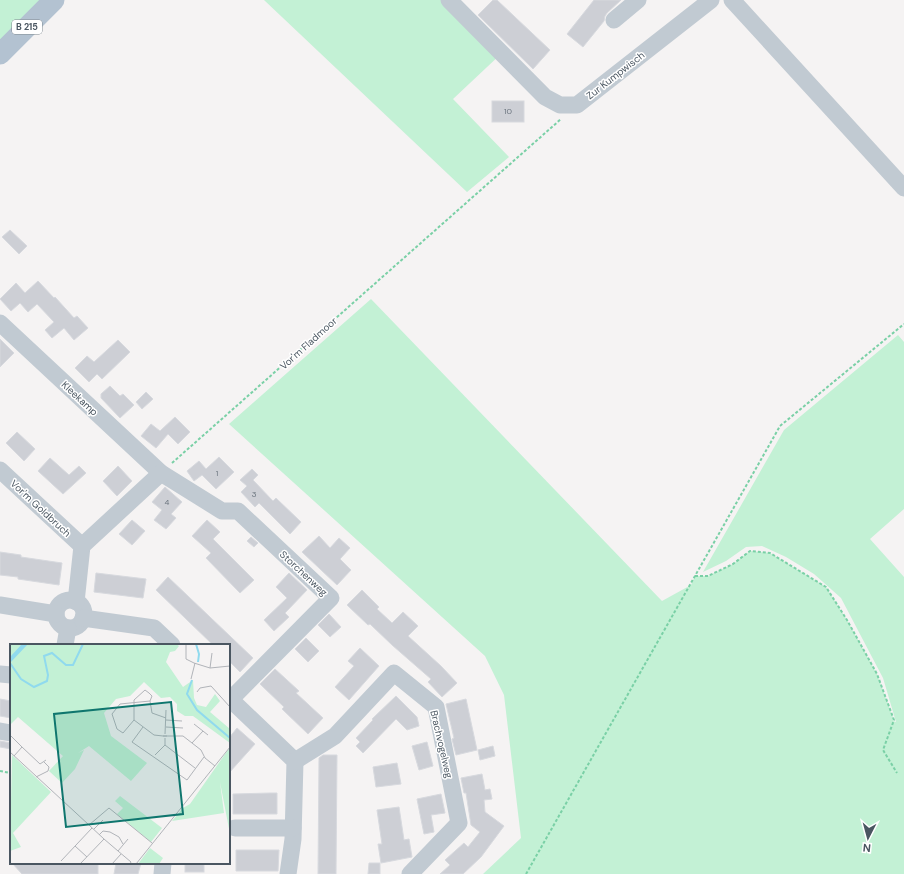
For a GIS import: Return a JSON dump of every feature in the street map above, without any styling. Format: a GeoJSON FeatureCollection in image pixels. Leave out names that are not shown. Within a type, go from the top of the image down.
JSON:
{"type":"FeatureCollection","features":[{"type":"Feature","properties":{"kind":"main road","name":"B 215"},"geometry":{"type":"LineString","coordinates":[[0,54],[54,0]]}},
{"type":"Feature","properties":{"kind":"street","name":"Zur Kumpwisch"},"geometry":{"type":"LineString","coordinates":[[449,0],[545,97],[560,104],[577,105],[712,0]]}},
{"type":"Feature","properties":{"kind":"street"},"geometry":{"type":"LineString","coordinates":[[614,20],[638,0]]}},
{"type":"Feature","properties":{"kind":"street"},"geometry":{"type":"LineString","coordinates":[[732,0],[904,188]]}},
{"type":"Feature","properties":{"kind":"street","name":"Kleekamp"},"geometry":{"type":"LineString","coordinates":[[0,322],[161,473]]}},
{"type":"Feature","properties":{"kind":"street","name":"Vor'm Goldbruch"},"geometry":{"type":"LineString","coordinates":[[0,470],[82,546]]}},
{"type":"Feature","properties":{"kind":"street"},"geometry":{"type":"LineString","coordinates":[[76,602],[82,546],[161,473]]}},
{"type":"Feature","properties":{"kind":"street","name":"Storchenweg"},"geometry":{"type":"LineString","coordinates":[[161,473],[222,511],[238,511],[331,598],[230,699]]}},
{"type":"Feature","properties":{"kind":"street"},"geometry":{"type":"LineString","coordinates":[[66,601],[76,602],[80,605],[83,611],[83,618],[78,625],[68,628],[60,623],[56,614],[57,609],[66,601]]}},
{"type":"Feature","properties":{"kind":"street"},"geometry":{"type":"LineString","coordinates":[[0,605],[56,614]]}},
{"type":"Feature","properties":{"kind":"street"},"geometry":{"type":"LineString","coordinates":[[83,618],[154,628],[171,644]]}},
{"type":"Feature","properties":{"kind":"street"},"geometry":{"type":"LineString","coordinates":[[65,644],[68,628]]}},
{"type":"Feature","properties":{"kind":"street","name":"Brachvogelweg"},"geometry":{"type":"LineString","coordinates":[[295,761],[335,736],[394,673],[436,707],[459,823],[410,874]]}},
{"type":"Feature","properties":{"kind":"street"},"geometry":{"type":"LineString","coordinates":[[0,674],[10,675]]}},
{"type":"Feature","properties":{"kind":"street"},"geometry":{"type":"LineString","coordinates":[[230,699],[295,761],[293,828],[288,874]]}},
{"type":"Feature","properties":{"kind":"street"},"geometry":{"type":"LineString","coordinates":[[0,731],[10,733]]}},
{"type":"Feature","properties":{"kind":"street"},"geometry":{"type":"LineString","coordinates":[[235,828],[293,828]]}},
{"type":"Feature","properties":{"kind":"street"},"geometry":{"type":"LineString","coordinates":[[162,874],[163,864]]}},
{"type":"Feature","properties":{"kind":"path","name":"Vor'm Fladmoor"},"geometry":{"type":"LineString","coordinates":[[161,473],[577,105]]}},
{"type":"Feature","properties":{"kind":"path"},"geometry":{"type":"LineString","coordinates":[[526,874],[780,426],[904,324]]}},
{"type":"Feature","properties":{"kind":"path"},"geometry":{"type":"LineString","coordinates":[[695,576],[708,576],[733,564],[750,551],[770,553],[826,587],[847,620],[877,674],[894,720],[883,750],[897,773]]}},
{"type":"Feature","properties":{"kind":"path"},"geometry":{"type":"LineString","coordinates":[[0,771],[10,773]]}},
{"type":"Feature","properties":{"kind":"green space"},"geometry":{"type":"Polygon","coordinates":[[[0,0],[43,0],[0,43],[0,0]]]}},
{"type":"Feature","properties":{"kind":"green space"},"geometry":{"type":"Polygon","coordinates":[[[264,0],[450,0],[503,52],[453,99],[509,157],[467,192],[264,0]]]}},
{"type":"Feature","properties":{"kind":"green space"},"geometry":{"type":"Polygon","coordinates":[[[371,299],[662,601],[691,585],[695,576],[708,576],[733,564],[750,551],[770,553],[826,587],[847,620],[877,674],[894,720],[893,721],[896,722],[883,678],[841,598],[814,574],[786,557],[762,546],[746,547],[726,561],[703,572],[784,430],[898,335],[904,342],[904,509],[870,539],[904,577],[904,874],[483,874],[521,838],[504,695],[485,656],[229,424],[371,299]]]}},
{"type":"Feature","properties":{"kind":"building"},"geometry":{"type":"Polygon","coordinates":[[[493,0],[497,0],[550,50],[533,69],[478,15],[493,0]]]}},
{"type":"Feature","properties":{"kind":"building"},"geometry":{"type":"Polygon","coordinates":[[[594,0],[621,0],[607,13],[604,21],[583,47],[567,34],[594,0]]]}},
{"type":"Feature","properties":{"kind":"building"},"geometry":{"type":"Polygon","coordinates":[[[492,101],[524,101],[524,122],[492,122],[492,101]]]}},
{"type":"Feature","properties":{"kind":"building"},"geometry":{"type":"Polygon","coordinates":[[[10,230],[27,246],[19,254],[2,237],[10,230]]]}},
{"type":"Feature","properties":{"kind":"building"},"geometry":{"type":"Polygon","coordinates":[[[38,281],[74,318],[77,316],[88,328],[74,340],[64,328],[52,338],[45,330],[54,322],[37,304],[28,312],[20,303],[11,311],[0,299],[16,283],[25,293],[38,281]]]}},
{"type":"Feature","properties":{"kind":"building"},"geometry":{"type":"Polygon","coordinates":[[[0,339],[14,353],[0,367],[0,339]]]}},
{"type":"Feature","properties":{"kind":"building"},"geometry":{"type":"Polygon","coordinates":[[[118,340],[130,352],[102,379],[97,374],[89,382],[75,368],[87,356],[94,362],[118,340]]]}},
{"type":"Feature","properties":{"kind":"building"},"geometry":{"type":"Polygon","coordinates":[[[110,386],[120,396],[123,394],[134,405],[120,418],[101,398],[101,394],[110,386]]]}},
{"type":"Feature","properties":{"kind":"building"},"geometry":{"type":"Polygon","coordinates":[[[146,392],[153,399],[142,409],[136,402],[146,392]]]}},
{"type":"Feature","properties":{"kind":"building"},"geometry":{"type":"Polygon","coordinates":[[[175,417],[190,432],[178,444],[168,434],[156,448],[141,436],[151,424],[160,431],[175,417]]]}},
{"type":"Feature","properties":{"kind":"building"},"geometry":{"type":"Polygon","coordinates":[[[17,432],[35,449],[24,461],[6,443],[17,432]]]}},
{"type":"Feature","properties":{"kind":"building"},"geometry":{"type":"Polygon","coordinates":[[[219,457],[234,472],[216,489],[202,475],[194,481],[187,471],[199,461],[206,469],[219,457]]]}},
{"type":"Feature","properties":{"kind":"building"},"geometry":{"type":"Polygon","coordinates":[[[50,458],[69,475],[79,466],[86,473],[63,494],[38,471],[50,458]]]}},
{"type":"Feature","properties":{"kind":"building"},"geometry":{"type":"Polygon","coordinates":[[[118,466],[132,481],[117,496],[103,481],[118,466]]]}},
{"type":"Feature","properties":{"kind":"building"},"geometry":{"type":"Polygon","coordinates":[[[252,469],[258,475],[253,480],[273,501],[276,498],[301,522],[290,534],[259,503],[255,507],[241,492],[247,486],[240,480],[252,469]]]}},
{"type":"Feature","properties":{"kind":"building"},"geometry":{"type":"Polygon","coordinates":[[[165,487],[182,502],[171,514],[176,518],[166,529],[154,520],[162,510],[152,502],[165,487]]]}},
{"type":"Feature","properties":{"kind":"building"},"geometry":{"type":"Polygon","coordinates":[[[132,520],[145,531],[132,545],[119,534],[132,520]]]}},
{"type":"Feature","properties":{"kind":"building"},"geometry":{"type":"Polygon","coordinates":[[[207,520],[220,532],[213,539],[254,580],[240,593],[206,558],[211,553],[192,536],[207,520]]]}},
{"type":"Feature","properties":{"kind":"building"},"geometry":{"type":"Polygon","coordinates":[[[319,536],[330,548],[339,538],[350,548],[340,559],[351,570],[337,585],[302,552],[319,536]]]}},
{"type":"Feature","properties":{"kind":"building"},"geometry":{"type":"Polygon","coordinates":[[[251,537],[258,543],[254,547],[247,541],[251,537]]]}},
{"type":"Feature","properties":{"kind":"building"},"geometry":{"type":"Polygon","coordinates":[[[0,552],[21,555],[21,557],[62,563],[59,585],[0,575],[0,552]]]}},
{"type":"Feature","properties":{"kind":"building"},"geometry":{"type":"Polygon","coordinates":[[[96,573],[146,579],[143,598],[94,592],[96,573]]]}},
{"type":"Feature","properties":{"kind":"building"},"geometry":{"type":"Polygon","coordinates":[[[289,573],[307,590],[285,613],[289,617],[274,631],[264,620],[287,598],[276,587],[289,573]]]}},
{"type":"Feature","properties":{"kind":"building"},"geometry":{"type":"Polygon","coordinates":[[[168,577],[253,658],[240,672],[230,662],[230,644],[212,644],[156,590],[168,577]]]}},
{"type":"Feature","properties":{"kind":"building"},"geometry":{"type":"Polygon","coordinates":[[[362,590],[379,607],[377,609],[392,623],[403,612],[418,626],[408,636],[457,683],[442,697],[428,682],[431,679],[347,605],[362,590]]]}},
{"type":"Feature","properties":{"kind":"building"},"geometry":{"type":"Polygon","coordinates":[[[329,614],[341,627],[330,637],[318,625],[329,614]]]}},
{"type":"Feature","properties":{"kind":"building"},"geometry":{"type":"Polygon","coordinates":[[[306,638],[319,651],[308,662],[295,649],[306,638]]]}},
{"type":"Feature","properties":{"kind":"building"},"geometry":{"type":"Polygon","coordinates":[[[360,648],[379,666],[349,700],[335,687],[354,666],[348,661],[360,648]]]}},
{"type":"Feature","properties":{"kind":"building"},"geometry":{"type":"Polygon","coordinates":[[[275,669],[299,691],[296,693],[323,718],[308,734],[282,709],[284,707],[260,684],[275,669]]]}},
{"type":"Feature","properties":{"kind":"building"},"geometry":{"type":"Polygon","coordinates":[[[396,696],[417,717],[419,726],[407,730],[396,719],[363,753],[356,746],[360,742],[356,738],[373,720],[372,719],[396,696]]]}},
{"type":"Feature","properties":{"kind":"building"},"geometry":{"type":"Polygon","coordinates":[[[0,699],[10,701],[10,718],[0,716],[0,699]]]}},
{"type":"Feature","properties":{"kind":"building"},"geometry":{"type":"Polygon","coordinates":[[[466,699],[477,750],[456,755],[452,739],[454,738],[446,704],[466,699]]]}},
{"type":"Feature","properties":{"kind":"building"},"geometry":{"type":"Polygon","coordinates":[[[237,728],[255,744],[230,772],[230,737],[237,728]]]}},
{"type":"Feature","properties":{"kind":"building"},"geometry":{"type":"Polygon","coordinates":[[[0,741],[10,743],[10,749],[0,747],[0,741]]]}},
{"type":"Feature","properties":{"kind":"building"},"geometry":{"type":"Polygon","coordinates":[[[427,742],[433,766],[419,770],[412,746],[427,742]]]}},
{"type":"Feature","properties":{"kind":"building"},"geometry":{"type":"Polygon","coordinates":[[[493,746],[495,756],[480,760],[478,750],[493,746]]]}},
{"type":"Feature","properties":{"kind":"building"},"geometry":{"type":"Polygon","coordinates":[[[323,755],[337,755],[336,874],[318,874],[319,758],[323,755]]]}},
{"type":"Feature","properties":{"kind":"building"},"geometry":{"type":"Polygon","coordinates":[[[397,763],[401,784],[376,787],[373,767],[397,763]]]}},
{"type":"Feature","properties":{"kind":"building"},"geometry":{"type":"Polygon","coordinates":[[[482,774],[485,790],[490,789],[492,799],[484,800],[485,812],[504,826],[481,857],[463,874],[440,874],[450,865],[445,860],[464,843],[468,847],[480,832],[471,825],[466,793],[464,793],[461,778],[482,774]]]}},
{"type":"Feature","properties":{"kind":"building"},"geometry":{"type":"Polygon","coordinates":[[[277,793],[277,814],[233,814],[233,794],[277,793]]]}},
{"type":"Feature","properties":{"kind":"building"},"geometry":{"type":"Polygon","coordinates":[[[441,794],[445,813],[431,815],[434,832],[424,834],[417,799],[441,794]]]}},
{"type":"Feature","properties":{"kind":"building"},"geometry":{"type":"Polygon","coordinates":[[[399,807],[404,840],[409,839],[412,857],[381,863],[378,844],[382,844],[377,810],[399,807]]]}},
{"type":"Feature","properties":{"kind":"building"},"geometry":{"type":"Polygon","coordinates":[[[236,850],[279,850],[278,871],[236,871],[236,850]]]}},
{"type":"Feature","properties":{"kind":"building"},"geometry":{"type":"Polygon","coordinates":[[[369,863],[380,863],[380,874],[368,874],[369,863]]]}},
{"type":"Feature","properties":{"kind":"building"},"geometry":{"type":"Polygon","coordinates":[[[13,864],[98,864],[98,874],[22,874],[13,864]]]}},
{"type":"Feature","properties":{"kind":"building"},"geometry":{"type":"Polygon","coordinates":[[[116,864],[141,864],[138,874],[114,874],[116,864]]]}},
{"type":"Feature","properties":{"kind":"building"},"geometry":{"type":"Polygon","coordinates":[[[185,864],[204,864],[204,872],[185,872],[185,864]]]}}]}
